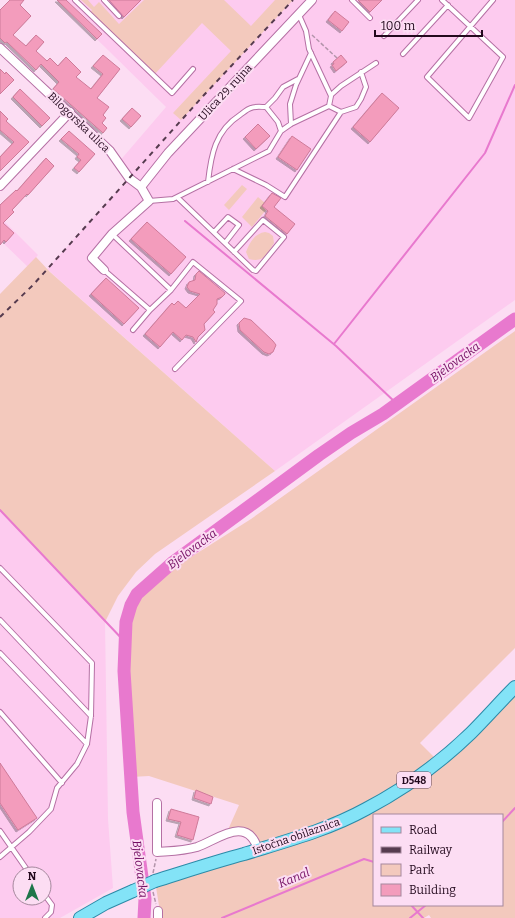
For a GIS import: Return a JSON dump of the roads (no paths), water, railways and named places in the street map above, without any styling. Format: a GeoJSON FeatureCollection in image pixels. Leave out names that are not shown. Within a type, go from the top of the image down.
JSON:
{"type":"FeatureCollection","features":[{"type":"Feature","properties":{"kind":"main road","name":"Istočna obilaznica"},"geometry":{"type":"LineString","coordinates":[[80,918],[106,903],[155,881],[327,828],[366,810],[405,786],[439,761],[470,734],[515,687]]}},
{"type":"Feature","properties":{"kind":"street","name":"Ulica 29. rujna"},"geometry":{"type":"LineString","coordinates":[[141,187],[168,153],[312,0]]}},
{"type":"Feature","properties":{"kind":"street","name":"Bilogorska ulica"},"geometry":{"type":"LineString","coordinates":[[0,48],[110,151],[129,178],[141,187],[149,201]]}},
{"type":"Feature","properties":{"kind":"street"},"geometry":{"type":"LineString","coordinates":[[0,186],[70,112]]}},
{"type":"Feature","properties":{"kind":"street"},"geometry":{"type":"LineString","coordinates":[[104,270],[92,258],[112,234],[149,201]]}},
{"type":"Feature","properties":{"kind":"street"},"geometry":{"type":"LineString","coordinates":[[157,802],[157,852],[186,850],[234,830],[242,831],[250,835],[256,843],[258,850]]}},
{"type":"Feature","properties":{"kind":"lane"},"geometry":{"type":"LineString","coordinates":[[75,0],[172,93],[194,69]]}},
{"type":"Feature","properties":{"kind":"lane"},"geometry":{"type":"LineString","coordinates":[[104,0],[119,16]]}},
{"type":"Feature","properties":{"kind":"lane"},"geometry":{"type":"LineString","coordinates":[[352,0],[370,18]]}},
{"type":"Feature","properties":{"kind":"lane"},"geometry":{"type":"LineString","coordinates":[[384,36],[418,0]]}},
{"type":"Feature","properties":{"kind":"lane"},"geometry":{"type":"LineString","coordinates":[[442,0],[471,26],[503,57],[469,118],[427,77],[471,26],[493,0]]}},
{"type":"Feature","properties":{"kind":"lane"},"geometry":{"type":"LineString","coordinates":[[403,54],[448,5]]}},
{"type":"Feature","properties":{"kind":"lane"},"geometry":{"type":"LineString","coordinates":[[298,14],[305,29],[311,53],[331,95],[329,106]]}},
{"type":"Feature","properties":{"kind":"lane"},"geometry":{"type":"LineString","coordinates":[[291,124],[290,104],[298,79],[311,53]]}},
{"type":"Feature","properties":{"kind":"lane"},"geometry":{"type":"LineString","coordinates":[[331,95],[341,86],[376,63]]}},
{"type":"Feature","properties":{"kind":"lane"},"geometry":{"type":"LineString","coordinates":[[233,169],[266,185],[285,197],[341,112],[356,107],[362,100],[366,87],[362,72]]}},
{"type":"Feature","properties":{"kind":"lane"},"geometry":{"type":"LineString","coordinates":[[208,182],[211,161],[215,148],[225,127],[236,117],[251,107],[266,107],[276,98],[283,87],[298,79]]}},
{"type":"Feature","properties":{"kind":"lane"},"geometry":{"type":"LineString","coordinates":[[149,201],[173,199],[269,151],[281,131],[294,121],[329,106],[341,112]]}},
{"type":"Feature","properties":{"kind":"lane"},"geometry":{"type":"LineString","coordinates":[[266,107],[278,122],[281,131]]}},
{"type":"Feature","properties":{"kind":"lane"},"geometry":{"type":"LineString","coordinates":[[177,197],[214,232],[234,252],[253,270],[256,271],[284,237],[263,220],[234,252]]}},
{"type":"Feature","properties":{"kind":"lane"},"geometry":{"type":"LineString","coordinates":[[214,232],[228,217],[240,225],[225,243]]}},
{"type":"Feature","properties":{"kind":"lane"},"geometry":{"type":"LineString","coordinates":[[112,234],[171,290]]}},
{"type":"Feature","properties":{"kind":"lane"},"geometry":{"type":"LineString","coordinates":[[133,330],[150,310],[171,290],[193,262],[241,302],[175,369]]}},
{"type":"Feature","properties":{"kind":"lane"},"geometry":{"type":"LineString","coordinates":[[104,270],[150,310]]}},
{"type":"Feature","properties":{"kind":"lane"},"geometry":{"type":"LineString","coordinates":[[0,568],[92,663],[91,716],[87,744],[77,764],[57,788],[50,809],[29,832],[0,857]]}},
{"type":"Feature","properties":{"kind":"lane"},"geometry":{"type":"LineString","coordinates":[[0,620],[91,716]]}},
{"type":"Feature","properties":{"kind":"lane"},"geometry":{"type":"LineString","coordinates":[[0,652],[87,744]]}},
{"type":"Feature","properties":{"kind":"lane"},"geometry":{"type":"LineString","coordinates":[[0,712],[62,783]]}},
{"type":"Feature","properties":{"kind":"lane"},"geometry":{"type":"LineString","coordinates":[[0,831],[24,866]]}},
{"type":"Feature","properties":{"kind":"lane"},"geometry":{"type":"LineString","coordinates":[[45,918],[51,912],[52,906]]}},
{"type":"Feature","properties":{"kind":"waterway"},"geometry":{"type":"LineString","coordinates":[[334,344],[485,153],[515,85]]}},
{"type":"Feature","properties":{"kind":"waterway"},"geometry":{"type":"LineString","coordinates":[[185,221],[336,346],[397,404]]}},
{"type":"Feature","properties":{"kind":"waterway","name":"Bjelovacka"},"geometry":{"type":"LineString","coordinates":[[144,918],[145,899],[133,812],[124,671],[126,622],[131,605],[137,594],[172,563],[319,455],[351,433],[383,414],[515,319]]}},
{"type":"Feature","properties":{"kind":"waterway"},"geometry":{"type":"LineString","coordinates":[[0,510],[125,642]]}},
{"type":"Feature","properties":{"kind":"waterway","name":"Kanal"},"geometry":{"type":"LineString","coordinates":[[503,821],[515,808]]}},
{"type":"Feature","properties":{"kind":"waterway","name":"Kanal"},"geometry":{"type":"LineString","coordinates":[[222,918],[364,859],[373,862]]}},
{"type":"Feature","properties":{"kind":"waterway","name":"Kanal"},"geometry":{"type":"LineString","coordinates":[[412,906],[423,918]]}},
{"type":"Feature","properties":{"kind":"waterway","name":"Kanal"},"geometry":{"type":"LineString","coordinates":[[410,918],[425,906]]}},
{"type":"Feature","properties":{"kind":"railway"},"geometry":{"type":"LineString","coordinates":[[0,317],[33,285],[204,95],[293,0]]}}]}
